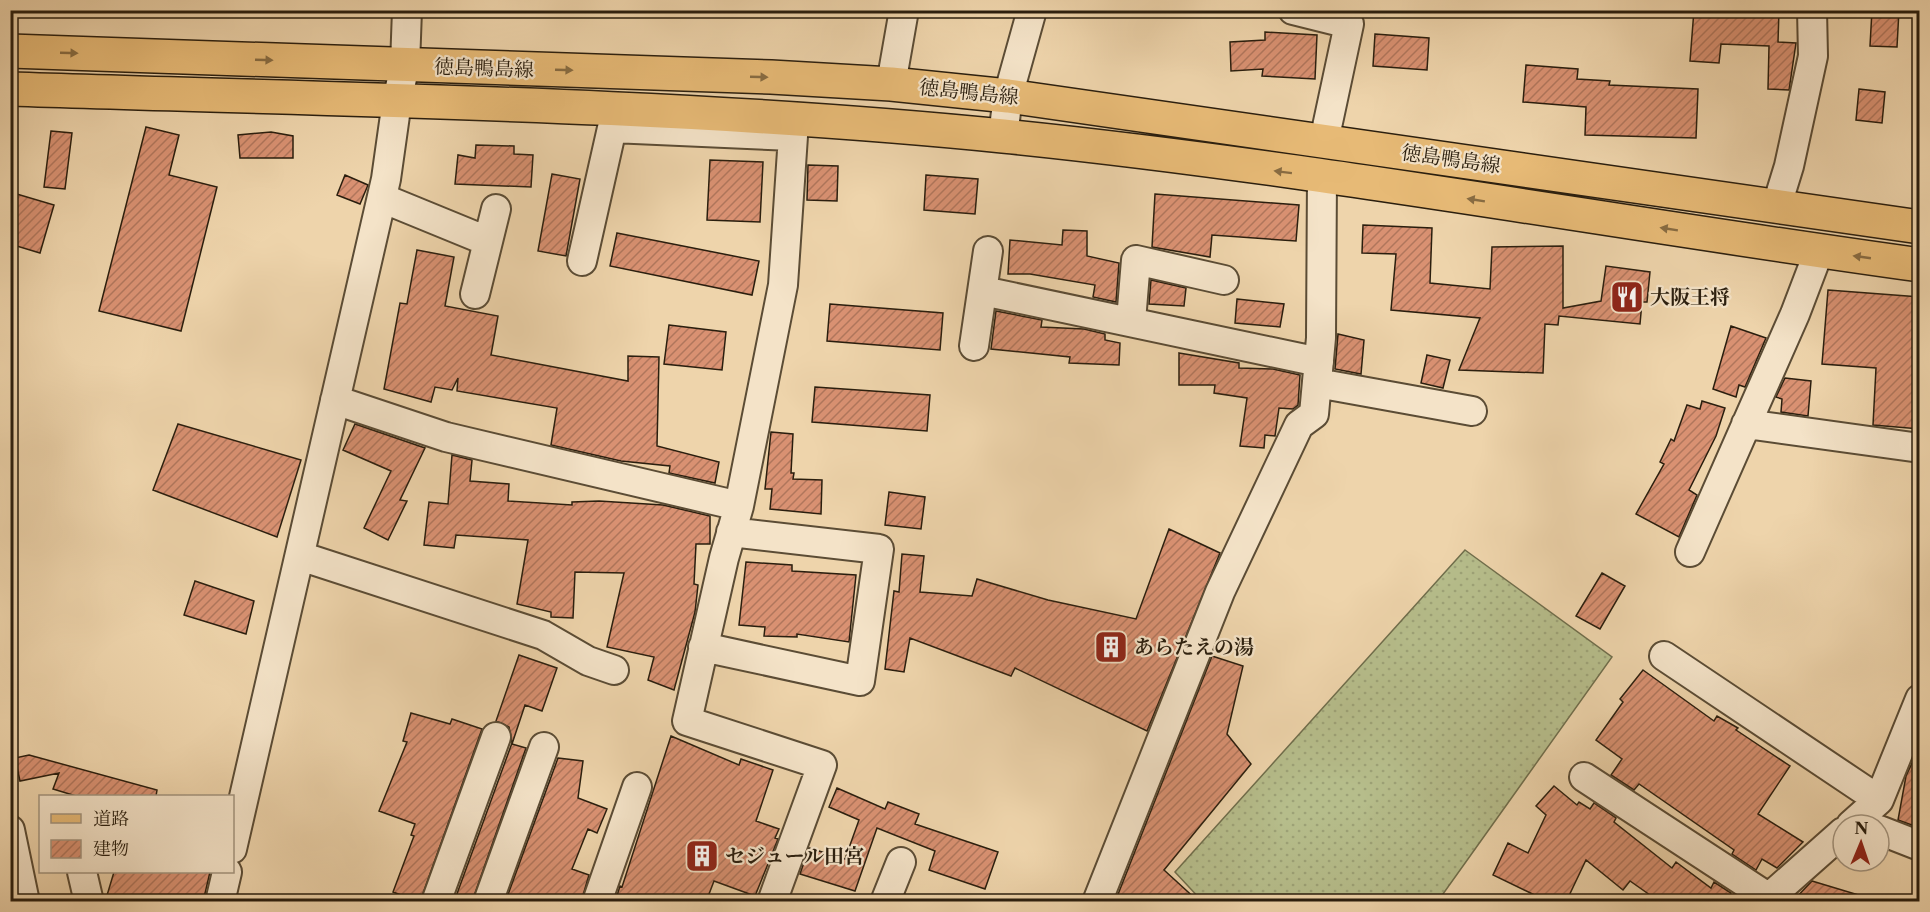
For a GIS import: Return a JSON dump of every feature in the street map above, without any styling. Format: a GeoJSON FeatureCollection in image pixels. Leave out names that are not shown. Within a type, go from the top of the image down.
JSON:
{"type":"FeatureCollection","features":[{"type":"Feature","properties":{"kind":"main road","name":"徳島鴨島線"},"geometry":{"type":"LineString","coordinates":[[10,51],[771,77],[891,84],[1008,96],[1920,226]]}},
{"type":"Feature","properties":{"kind":"main road","name":"徳島鴨島線"},"geometry":{"type":"LineString","coordinates":[[10,90],[397,101],[752,117],[1004,136],[1322,177],[1920,265]]}},
{"type":"Feature","properties":{"kind":"street"},"geometry":{"type":"LineString","coordinates":[[234,840],[382,198],[405,65],[407,10]]}},
{"type":"Feature","properties":{"kind":"street"},"geometry":{"type":"LineString","coordinates":[[891,84],[904,10]]}},
{"type":"Feature","properties":{"kind":"street"},"geometry":{"type":"LineString","coordinates":[[1004,136],[1008,96],[1032,10]]}},
{"type":"Feature","properties":{"kind":"street"},"geometry":{"type":"LineString","coordinates":[[1293,10],[1349,24],[1324,141]]}},
{"type":"Feature","properties":{"kind":"street"},"geometry":{"type":"LineString","coordinates":[[1777,205],[1789,166],[1813,56],[1812,10]]}},
{"type":"Feature","properties":{"kind":"street"},"geometry":{"type":"LineString","coordinates":[[582,261],[612,128],[793,136],[783,285],[735,519],[687,721],[822,765],[772,902]]}},
{"type":"Feature","properties":{"kind":"street"},"geometry":{"type":"LineString","coordinates":[[1097,902],[1220,592],[1299,425],[1314,414],[1318,372],[1322,177]]}},
{"type":"Feature","properties":{"kind":"street"},"geometry":{"type":"LineString","coordinates":[[382,198],[487,241]]}},
{"type":"Feature","properties":{"kind":"street"},"geometry":{"type":"LineString","coordinates":[[475,294],[496,209]]}},
{"type":"Feature","properties":{"kind":"street"},"geometry":{"type":"LineString","coordinates":[[974,346],[988,251]]}},
{"type":"Feature","properties":{"kind":"street"},"geometry":{"type":"LineString","coordinates":[[1690,552],[1795,314],[1819,251]]}},
{"type":"Feature","properties":{"kind":"street"},"geometry":{"type":"LineString","coordinates":[[1131,321],[1136,260],[1224,280]]}},
{"type":"Feature","properties":{"kind":"street"},"geometry":{"type":"LineString","coordinates":[[983,291],[1131,321],[1472,411]]}},
{"type":"Feature","properties":{"kind":"street"},"geometry":{"type":"LineString","coordinates":[[335,400],[446,437],[570,464],[735,519],[879,549],[860,681],[704,648]]}},
{"type":"Feature","properties":{"kind":"street"},"geometry":{"type":"LineString","coordinates":[[1746,424],[1920,448]]}},
{"type":"Feature","properties":{"kind":"street"},"geometry":{"type":"LineString","coordinates":[[300,556],[543,635],[588,661],[614,670]]}},
{"type":"Feature","properties":{"kind":"street"},"geometry":{"type":"LineString","coordinates":[[1664,656],[1879,800]]}},
{"type":"Feature","properties":{"kind":"street"},"geometry":{"type":"LineString","coordinates":[[1869,813],[1879,800],[1920,699]]}},
{"type":"Feature","properties":{"kind":"street"},"geometry":{"type":"LineString","coordinates":[[436,902],[496,737]]}},
{"type":"Feature","properties":{"kind":"street"},"geometry":{"type":"LineString","coordinates":[[488,902],[544,747]]}},
{"type":"Feature","properties":{"kind":"street"},"geometry":{"type":"LineString","coordinates":[[1584,777],[1766,900],[1831,849]]}},
{"type":"Feature","properties":{"kind":"street"},"geometry":{"type":"LineString","coordinates":[[597,902],[637,787]]}},
{"type":"Feature","properties":{"kind":"street"},"geometry":{"type":"LineString","coordinates":[[10,830],[25,902]]}},
{"type":"Feature","properties":{"kind":"street"},"geometry":{"type":"LineString","coordinates":[[1891,837],[1920,846]]}},
{"type":"Feature","properties":{"kind":"street"},"geometry":{"type":"LineString","coordinates":[[885,902],[901,862]]}},
{"type":"Feature","properties":{"kind":"street"},"geometry":{"type":"LineString","coordinates":[[82,873],[89,902]]}},
{"type":"Feature","properties":{"kind":"street"},"geometry":{"type":"LineString","coordinates":[[220,902],[227,873]]}},
{"type":"Feature","properties":{"kind":"green space"},"geometry":{"type":"Polygon","coordinates":[[[1465,550],[1612,657],[1438,901],[1202,901],[1175,872],[1465,550]]]}},
{"type":"Feature","properties":{"kind":"building"},"geometry":{"type":"Polygon","coordinates":[[[1694,10],[1779,10],[1778,42],[1796,43],[1789,90],[1768,89],[1769,46],[1721,44],[1719,63],[1690,61],[1694,10]]]}},
{"type":"Feature","properties":{"kind":"building"},"geometry":{"type":"Polygon","coordinates":[[[1872,10],[1899,10],[1897,47],[1870,46],[1872,10]]]}},
{"type":"Feature","properties":{"kind":"building"},"geometry":{"type":"Polygon","coordinates":[[[1265,32],[1317,35],[1315,79],[1262,76],[1263,69],[1231,71],[1230,42],[1265,40],[1265,32]]]}},
{"type":"Feature","properties":{"kind":"building"},"geometry":{"type":"Polygon","coordinates":[[[1375,34],[1429,38],[1427,70],[1373,66],[1375,34]]]}},
{"type":"Feature","properties":{"kind":"building"},"geometry":{"type":"Polygon","coordinates":[[[1526,65],[1578,69],[1577,79],[1610,81],[1609,85],[1698,89],[1696,138],[1585,135],[1586,107],[1523,102],[1526,65]]]}},
{"type":"Feature","properties":{"kind":"building"},"geometry":{"type":"Polygon","coordinates":[[[1859,89],[1885,92],[1882,123],[1856,120],[1859,89]]]}},
{"type":"Feature","properties":{"kind":"building"},"geometry":{"type":"Polygon","coordinates":[[[146,127],[179,135],[169,175],[217,187],[181,331],[99,311],[146,127]]]}},
{"type":"Feature","properties":{"kind":"building"},"geometry":{"type":"Polygon","coordinates":[[[51,131],[72,133],[65,189],[44,187],[51,131]]]}},
{"type":"Feature","properties":{"kind":"building"},"geometry":{"type":"Polygon","coordinates":[[[271,132],[293,136],[293,158],[240,158],[238,135],[271,132]]]}},
{"type":"Feature","properties":{"kind":"building"},"geometry":{"type":"Polygon","coordinates":[[[476,145],[514,146],[514,154],[533,155],[531,187],[455,184],[458,155],[475,158],[476,145]]]}},
{"type":"Feature","properties":{"kind":"building"},"geometry":{"type":"Polygon","coordinates":[[[710,160],[763,162],[760,222],[707,220],[710,160]]]}},
{"type":"Feature","properties":{"kind":"building"},"geometry":{"type":"Polygon","coordinates":[[[808,165],[838,166],[837,201],[807,200],[808,165]]]}},
{"type":"Feature","properties":{"kind":"building"},"geometry":{"type":"Polygon","coordinates":[[[552,174],[580,179],[566,256],[538,251],[552,174]]]}},
{"type":"Feature","properties":{"kind":"building"},"geometry":{"type":"Polygon","coordinates":[[[345,175],[368,185],[360,204],[337,195],[345,175]]]}},
{"type":"Feature","properties":{"kind":"building"},"geometry":{"type":"Polygon","coordinates":[[[926,175],[978,179],[975,214],[924,210],[926,175]]]}},
{"type":"Feature","properties":{"kind":"building"},"geometry":{"type":"Polygon","coordinates":[[[10,192],[54,205],[40,253],[10,244],[10,192]]]}},
{"type":"Feature","properties":{"kind":"building"},"geometry":{"type":"Polygon","coordinates":[[[1155,194],[1299,205],[1296,241],[1212,235],[1210,257],[1152,247],[1155,194]]]}},
{"type":"Feature","properties":{"kind":"building"},"geometry":{"type":"Polygon","coordinates":[[[1363,225],[1432,228],[1430,283],[1490,289],[1492,247],[1563,246],[1563,308],[1601,301],[1606,266],[1650,272],[1647,302],[1642,302],[1640,324],[1559,316],[1558,325],[1545,324],[1543,373],[1459,370],[1480,318],[1391,310],[1396,254],[1362,253],[1363,225]]]}},
{"type":"Feature","properties":{"kind":"building"},"geometry":{"type":"Polygon","coordinates":[[[1063,230],[1087,231],[1087,256],[1119,263],[1116,302],[1093,297],[1095,285],[1030,274],[1008,274],[1010,240],[1062,245],[1063,230]]]}},
{"type":"Feature","properties":{"kind":"building"},"geometry":{"type":"Polygon","coordinates":[[[617,233],[759,261],[752,295],[610,266],[617,233]]]}},
{"type":"Feature","properties":{"kind":"building"},"geometry":{"type":"Polygon","coordinates":[[[417,250],[454,257],[445,306],[498,316],[491,355],[628,381],[628,356],[659,357],[657,446],[719,462],[715,483],[669,473],[670,466],[621,461],[551,445],[557,408],[457,391],[458,378],[452,390],[435,387],[431,402],[384,389],[400,303],[407,304],[417,250]]]}},
{"type":"Feature","properties":{"kind":"building"},"geometry":{"type":"Polygon","coordinates":[[[1151,280],[1186,288],[1184,306],[1149,304],[1151,280]]]}},
{"type":"Feature","properties":{"kind":"building"},"geometry":{"type":"Polygon","coordinates":[[[1828,290],[1920,297],[1920,429],[1873,425],[1876,368],[1822,364],[1828,290]]]}},
{"type":"Feature","properties":{"kind":"building"},"geometry":{"type":"Polygon","coordinates":[[[1237,299],[1284,304],[1280,327],[1235,323],[1237,299]]]}},
{"type":"Feature","properties":{"kind":"building"},"geometry":{"type":"Polygon","coordinates":[[[830,304],[943,313],[940,350],[827,341],[830,304]]]}},
{"type":"Feature","properties":{"kind":"building"},"geometry":{"type":"Polygon","coordinates":[[[996,311],[1042,320],[1041,327],[1084,329],[1105,334],[1105,340],[1120,343],[1119,365],[1069,363],[1070,357],[991,349],[996,311]]]}},
{"type":"Feature","properties":{"kind":"building"},"geometry":{"type":"Polygon","coordinates":[[[669,325],[726,332],[722,370],[664,364],[669,325]]]}},
{"type":"Feature","properties":{"kind":"building"},"geometry":{"type":"Polygon","coordinates":[[[1731,326],[1766,338],[1745,387],[1739,385],[1736,397],[1713,389],[1731,326]]]}},
{"type":"Feature","properties":{"kind":"building"},"geometry":{"type":"Polygon","coordinates":[[[1338,334],[1364,340],[1361,374],[1335,369],[1338,334]]]}},
{"type":"Feature","properties":{"kind":"building"},"geometry":{"type":"Polygon","coordinates":[[[1179,353],[1239,363],[1239,368],[1273,369],[1300,375],[1298,405],[1293,409],[1279,408],[1275,436],[1265,435],[1264,448],[1240,446],[1247,398],[1214,393],[1215,385],[1179,385],[1179,353]]]}},
{"type":"Feature","properties":{"kind":"building"},"geometry":{"type":"Polygon","coordinates":[[[1427,355],[1450,360],[1443,388],[1421,383],[1427,355]]]}},
{"type":"Feature","properties":{"kind":"building"},"geometry":{"type":"Polygon","coordinates":[[[1785,378],[1811,381],[1808,416],[1781,412],[1782,399],[1776,397],[1785,378]]]}},
{"type":"Feature","properties":{"kind":"building"},"geometry":{"type":"Polygon","coordinates":[[[815,387],[930,395],[927,431],[812,422],[815,387]]]}},
{"type":"Feature","properties":{"kind":"building"},"geometry":{"type":"Polygon","coordinates":[[[1702,401],[1725,408],[1716,436],[1689,490],[1697,495],[1679,537],[1636,514],[1664,464],[1660,462],[1671,439],[1674,441],[1687,405],[1700,409],[1702,401]]]}},
{"type":"Feature","properties":{"kind":"building"},"geometry":{"type":"Polygon","coordinates":[[[178,424],[301,460],[277,537],[153,490],[178,424]]]}},
{"type":"Feature","properties":{"kind":"building"},"geometry":{"type":"Polygon","coordinates":[[[355,424],[425,448],[400,500],[407,501],[388,540],[364,528],[391,471],[343,450],[355,424]]]}},
{"type":"Feature","properties":{"kind":"building"},"geometry":{"type":"Polygon","coordinates":[[[771,432],[793,434],[791,473],[794,473],[793,479],[822,480],[821,514],[770,509],[772,489],[765,489],[771,432]]]}},
{"type":"Feature","properties":{"kind":"building"},"geometry":{"type":"Polygon","coordinates":[[[452,455],[472,460],[470,481],[509,484],[508,501],[572,505],[572,502],[599,501],[663,505],[710,516],[710,544],[696,544],[694,584],[698,585],[695,612],[674,690],[648,680],[654,657],[607,647],[624,573],[575,572],[573,618],[551,617],[551,612],[517,604],[528,540],[456,535],[454,548],[424,545],[429,502],[448,504],[452,455]]]}},
{"type":"Feature","properties":{"kind":"building"},"geometry":{"type":"Polygon","coordinates":[[[889,492],[925,497],[921,529],[885,525],[889,492]]]}},
{"type":"Feature","properties":{"kind":"building"},"geometry":{"type":"Polygon","coordinates":[[[1169,529],[1220,553],[1147,731],[1015,668],[1011,676],[910,638],[904,672],[885,669],[894,591],[899,592],[902,554],[924,556],[920,592],[972,596],[977,579],[1048,600],[1136,619],[1169,529]]]}},
{"type":"Feature","properties":{"kind":"building"},"geometry":{"type":"Polygon","coordinates":[[[746,562],[792,565],[792,571],[856,575],[849,642],[797,634],[797,637],[764,636],[765,627],[739,625],[746,562]]]}},
{"type":"Feature","properties":{"kind":"building"},"geometry":{"type":"Polygon","coordinates":[[[1602,573],[1625,586],[1600,629],[1576,616],[1602,573]]]}},
{"type":"Feature","properties":{"kind":"building"},"geometry":{"type":"Polygon","coordinates":[[[195,581],[254,601],[246,634],[184,615],[195,581]]]}},
{"type":"Feature","properties":{"kind":"building"},"geometry":{"type":"Polygon","coordinates":[[[519,655],[557,668],[542,711],[525,705],[512,744],[526,748],[472,902],[454,902],[512,743],[509,727],[496,721],[519,655]]]}},
{"type":"Feature","properties":{"kind":"building"},"geometry":{"type":"Polygon","coordinates":[[[1212,656],[1243,666],[1227,734],[1251,764],[1164,870],[1199,902],[1115,902],[1212,656]]]}},
{"type":"Feature","properties":{"kind":"building"},"geometry":{"type":"Polygon","coordinates":[[[1643,670],[1714,721],[1717,716],[1738,728],[1736,730],[1790,766],[1758,814],[1803,842],[1777,868],[1762,859],[1756,870],[1732,854],[1734,850],[1639,784],[1634,790],[1611,775],[1622,759],[1596,740],[1623,702],[1620,699],[1643,670]]]}},
{"type":"Feature","properties":{"kind":"building"},"geometry":{"type":"Polygon","coordinates":[[[411,713],[450,724],[452,719],[482,729],[420,902],[393,892],[414,836],[411,835],[415,824],[379,811],[407,742],[403,741],[411,713]]]}},
{"type":"Feature","properties":{"kind":"building"},"geometry":{"type":"Polygon","coordinates":[[[671,736],[739,765],[741,759],[773,770],[756,821],[779,829],[775,838],[778,839],[755,896],[714,881],[706,902],[615,902],[620,886],[622,887],[671,736]]]}},
{"type":"Feature","properties":{"kind":"building"},"geometry":{"type":"Polygon","coordinates":[[[29,755],[157,790],[156,795],[73,795],[53,789],[59,773],[20,781],[15,758],[29,755]]]}},
{"type":"Feature","properties":{"kind":"building"},"geometry":{"type":"Polygon","coordinates":[[[558,758],[583,761],[578,798],[607,809],[597,833],[588,829],[572,869],[589,875],[581,902],[506,900],[558,758]]]}},
{"type":"Feature","properties":{"kind":"building"},"geometry":{"type":"Polygon","coordinates":[[[1913,761],[1920,761],[1920,828],[1898,820],[1906,776],[1913,761]]]}},
{"type":"Feature","properties":{"kind":"building"},"geometry":{"type":"Polygon","coordinates":[[[1554,786],[1577,805],[1579,802],[1590,809],[1594,803],[1616,818],[1614,822],[1672,868],[1676,862],[1711,888],[1714,882],[1731,893],[1728,902],[1660,902],[1630,881],[1623,890],[1586,860],[1566,902],[1549,902],[1493,875],[1508,843],[1528,853],[1546,815],[1536,806],[1554,786]]]}},
{"type":"Feature","properties":{"kind":"building"},"geometry":{"type":"Polygon","coordinates":[[[837,788],[885,809],[888,802],[919,814],[915,824],[998,852],[985,889],[929,870],[935,851],[877,828],[855,891],[800,874],[809,848],[845,859],[859,820],[829,807],[837,788]]]}},
{"type":"Feature","properties":{"kind":"building"},"geometry":{"type":"Polygon","coordinates":[[[114,873],[210,873],[203,902],[105,902],[114,873]]]}},
{"type":"Feature","properties":{"kind":"building"},"geometry":{"type":"Polygon","coordinates":[[[1812,881],[1862,896],[1861,902],[1792,902],[1812,881]]]}},
{"type":"Feature","properties":{"kind":"place","name":"大阪王将"},"geometry":{"type":"Point","coordinates":[1627,297]}},
{"type":"Feature","properties":{"kind":"place","name":"あらたえの湯"},"geometry":{"type":"Point","coordinates":[1111,647]}},
{"type":"Feature","properties":{"kind":"place","name":"セジュール田宮"},"geometry":{"type":"Point","coordinates":[702,856]}}]}
